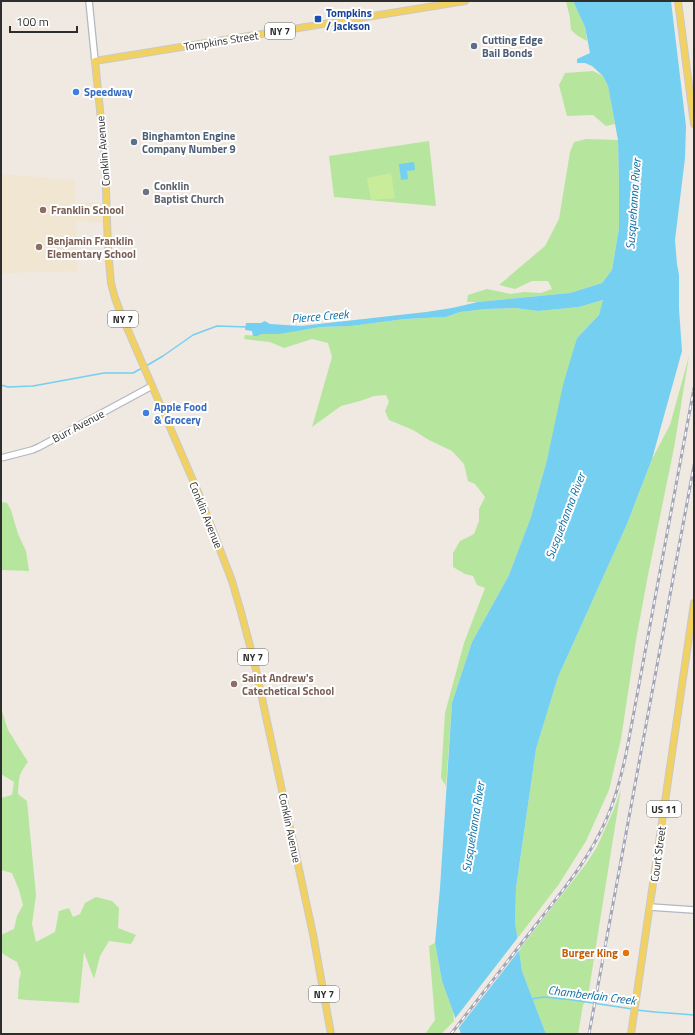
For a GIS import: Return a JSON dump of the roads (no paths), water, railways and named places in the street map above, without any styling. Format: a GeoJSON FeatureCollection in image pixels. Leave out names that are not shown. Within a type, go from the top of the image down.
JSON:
{"type":"FeatureCollection","features":[{"type":"Feature","properties":{"kind":"main road","name":"Tompkins Street"},"geometry":{"type":"LineString","coordinates":[[95,61],[465,1]]}},
{"type":"Feature","properties":{"kind":"main road"},"geometry":{"type":"LineString","coordinates":[[678,1],[694,124]]}},
{"type":"Feature","properties":{"kind":"main road","name":"Conklin Avenue"},"geometry":{"type":"LineString","coordinates":[[95,61],[105,159],[108,250],[112,291],[198,492],[232,581],[254,661],[312,926],[331,1034]]}},
{"type":"Feature","properties":{"kind":"main road","name":"Court Street"},"geometry":{"type":"LineString","coordinates":[[631,1034],[694,603]]}},
{"type":"Feature","properties":{"kind":"street","name":"Conklin Avenue"},"geometry":{"type":"LineString","coordinates":[[89,1],[95,61]]}},
{"type":"Feature","properties":{"kind":"street","name":"Burr Avenue"},"geometry":{"type":"LineString","coordinates":[[1,458],[39,447],[152,386]]}},
{"type":"Feature","properties":{"kind":"street"},"geometry":{"type":"LineString","coordinates":[[650,907],[694,910]]}},
{"type":"Feature","properties":{"kind":"water","name":"Susquehanna River"},"geometry":{"type":"Polygon","coordinates":[[[573,1],[671,1],[686,126],[685,158],[675,240],[679,275],[679,309],[682,351],[652,459],[627,524],[558,677],[536,749],[516,888],[515,922],[522,971],[546,1034],[461,1034],[442,981],[435,943],[452,703],[472,642],[509,575],[531,517],[547,460],[563,385],[577,338],[599,315],[603,300],[579,307],[538,311],[515,308],[486,309],[460,312],[446,317],[405,319],[351,326],[321,327],[279,334],[261,334],[258,336],[253,336],[252,331],[245,330],[246,323],[261,323],[265,321],[270,324],[301,326],[426,312],[478,302],[570,293],[602,283],[612,270],[619,228],[618,140],[608,86],[603,76],[592,66],[585,63],[577,63],[577,59],[590,53],[585,27],[573,1]]]}},
{"type":"Feature","properties":{"kind":"water"},"geometry":{"type":"Polygon","coordinates":[[[414,162],[415,170],[407,171],[408,179],[401,180],[399,164],[414,162]]]}},
{"type":"Feature","properties":{"kind":"waterway","name":"Pierce Creek"},"geometry":{"type":"LineString","coordinates":[[146,366],[193,335],[217,326],[247,327]]}},
{"type":"Feature","properties":{"kind":"waterway","name":"Pierce Creek"},"geometry":{"type":"LineString","coordinates":[[1,385],[8,387],[33,386],[104,373],[133,373],[142,368]]}},
{"type":"Feature","properties":{"kind":"waterway","name":"Chamberlain Creek"},"geometry":{"type":"LineString","coordinates":[[531,999],[544,997],[632,1009]]}},
{"type":"Feature","properties":{"kind":"waterway","name":"Chamberlain Creek"},"geometry":{"type":"LineString","coordinates":[[636,1010],[694,1015]]}},
{"type":"Feature","properties":{"kind":"railway"},"geometry":{"type":"LineString","coordinates":[[451,1034],[574,875],[599,835],[610,811],[626,754],[694,388]]}},
{"type":"Feature","properties":{"kind":"railway"},"geometry":{"type":"LineString","coordinates":[[589,1034],[694,465]]}},
{"type":"Feature","properties":{"kind":"place","name":"Tompkins / Jackson"},"geometry":{"type":"Point","coordinates":[318,19]}},
{"type":"Feature","properties":{"kind":"place","name":"Cutting Edge Bail Bonds"},"geometry":{"type":"Point","coordinates":[474,46]}},
{"type":"Feature","properties":{"kind":"place","name":"Speedway"},"geometry":{"type":"Point","coordinates":[76,92]}},
{"type":"Feature","properties":{"kind":"place","name":"Binghamton Engine Company Number 9"},"geometry":{"type":"Point","coordinates":[134,142]}},
{"type":"Feature","properties":{"kind":"place","name":"Conklin Baptist Church"},"geometry":{"type":"Point","coordinates":[146,192]}},
{"type":"Feature","properties":{"kind":"place","name":"Franklin School"},"geometry":{"type":"Point","coordinates":[43,210]}},
{"type":"Feature","properties":{"kind":"place","name":"Benjamin Franklin Elementary School"},"geometry":{"type":"Point","coordinates":[39,247]}},
{"type":"Feature","properties":{"kind":"place","name":"Apple Food & Grocery"},"geometry":{"type":"Point","coordinates":[146,413]}},
{"type":"Feature","properties":{"kind":"place","name":"Saint Andrew's Catechetical School"},"geometry":{"type":"Point","coordinates":[234,684]}},
{"type":"Feature","properties":{"kind":"place","name":"Burger King"},"geometry":{"type":"Point","coordinates":[626,953]}}]}
